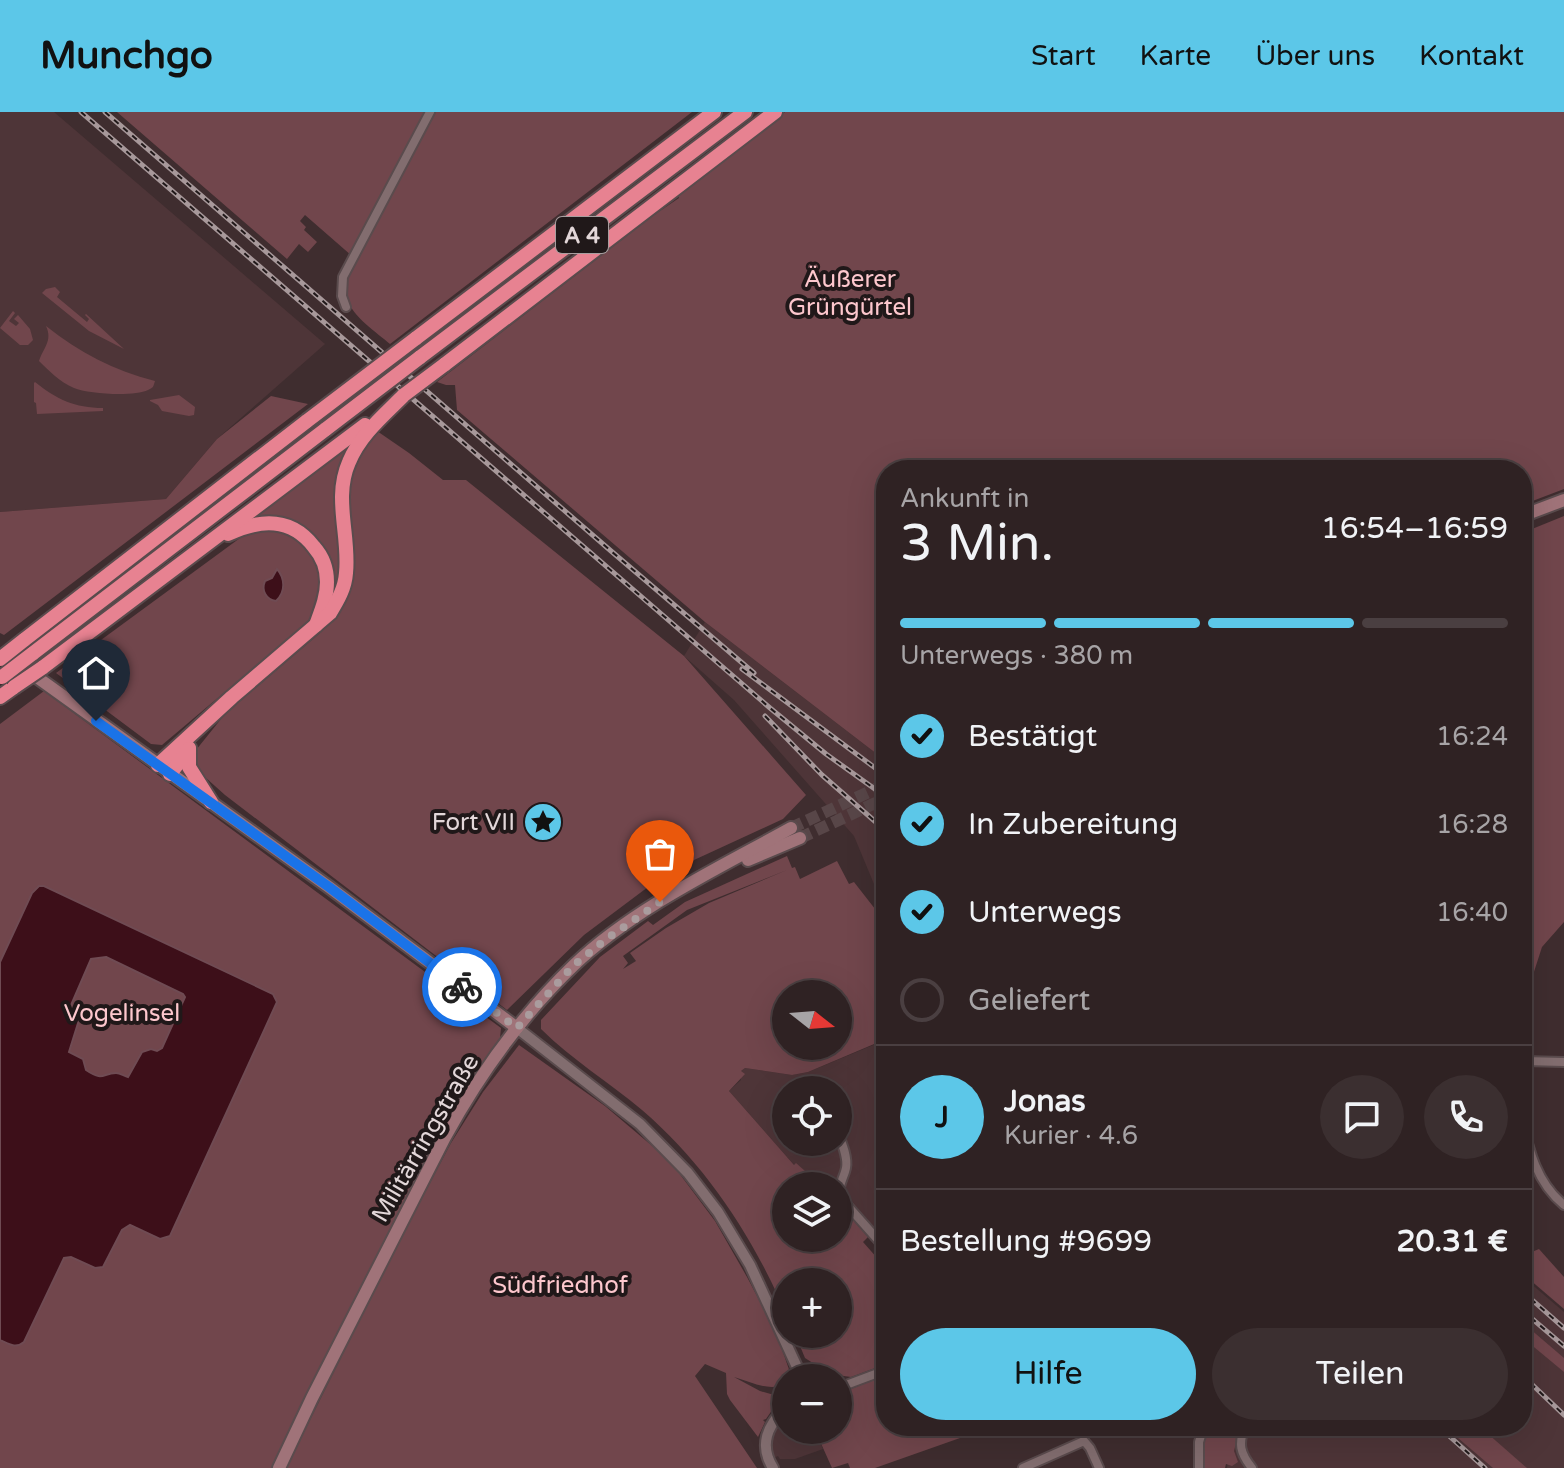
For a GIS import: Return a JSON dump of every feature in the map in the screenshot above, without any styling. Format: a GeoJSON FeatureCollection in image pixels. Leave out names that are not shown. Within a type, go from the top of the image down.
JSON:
{"type":"FeatureCollection","features":[{"type":"Feature","properties":{"kind":"highway","name":"A 4"},"geometry":{"type":"LineString","coordinates":[[0,659],[714,112]]}},
{"type":"Feature","properties":{"kind":"highway","name":"A 4"},"geometry":{"type":"LineString","coordinates":[[1,678],[747,112]]}},
{"type":"Feature","properties":{"kind":"highway"},"geometry":{"type":"LineString","coordinates":[[650,208],[747,112]]}},
{"type":"Feature","properties":{"kind":"highway"},"geometry":{"type":"LineString","coordinates":[[0,697],[321,458],[775,112]]}},
{"type":"Feature","properties":{"kind":"highway"},"geometry":{"type":"LineString","coordinates":[[164,769],[202,725],[330,613],[341,594],[346,575],[342,490],[347,464],[359,441],[404,395]]}},
{"type":"Feature","properties":{"kind":"highway"},"geometry":{"type":"LineString","coordinates":[[206,544],[256,524],[275,523],[290,527],[308,538],[319,552],[326,569],[326,596],[316,626]]}},
{"type":"Feature","properties":{"kind":"highway"},"geometry":{"type":"LineString","coordinates":[[164,769],[189,748],[202,725]]}},
{"type":"Feature","properties":{"kind":"highway"},"geometry":{"type":"LineString","coordinates":[[189,748],[189,767],[211,802]]}},
{"type":"Feature","properties":{"kind":"main road"},"geometry":{"type":"LineString","coordinates":[[1532,512],[1564,500]]}},
{"type":"Feature","properties":{"kind":"main road"},"geometry":{"type":"LineString","coordinates":[[0,651],[329,887],[517,1028]]}},
{"type":"Feature","properties":{"kind":"main road","name":"Militärringstraße"},"geometry":{"type":"LineString","coordinates":[[279,1468],[445,1137],[470,1094],[517,1028],[574,965],[605,940],[683,888],[796,833]]}},
{"type":"Feature","properties":{"kind":"street"},"geometry":{"type":"LineString","coordinates":[[346,307],[342,296],[343,277],[430,112]]}},
{"type":"Feature","properties":{"kind":"street"},"geometry":{"type":"LineString","coordinates":[[517,1028],[640,1124],[688,1173],[718,1212],[750,1265],[796,1364]]}},
{"type":"Feature","properties":{"kind":"street"},"geometry":{"type":"LineString","coordinates":[[1532,1061],[1564,1062]]}},
{"type":"Feature","properties":{"kind":"street"},"geometry":{"type":"LineString","coordinates":[[845,1156],[846,1170],[838,1189],[839,1196],[876,1238]]}},
{"type":"Feature","properties":{"kind":"street"},"geometry":{"type":"LineString","coordinates":[[1532,1156],[1546,1188],[1564,1205]]}},
{"type":"Feature","properties":{"kind":"street"},"geometry":{"type":"LineString","coordinates":[[852,1383],[876,1374]]}},
{"type":"Feature","properties":{"kind":"street"},"geometry":{"type":"LineString","coordinates":[[772,1425],[765,1441],[766,1456],[773,1468]]}},
{"type":"Feature","properties":{"kind":"street"},"geometry":{"type":"LineString","coordinates":[[1199,1468],[1201,1436]]}},
{"type":"Feature","properties":{"kind":"street"},"geometry":{"type":"LineString","coordinates":[[1242,1436],[1240,1446],[1252,1468]]}},
{"type":"Feature","properties":{"kind":"street"},"geometry":{"type":"LineString","coordinates":[[1023,1468],[1084,1441],[1099,1468]]}},
{"type":"Feature","properties":{"kind":"shaded area"},"geometry":{"type":"Polygon","coordinates":[[[0,112],[54,112],[325,344],[217,439],[166,499],[0,512],[0,112]]]}},
{"type":"Feature","properties":{"kind":"shaded area"},"geometry":{"type":"Polygon","coordinates":[[[277,569],[283,585],[276,601],[267,597],[264,588],[265,581],[272,578],[277,569]]]}},
{"type":"Feature","properties":{"kind":"shaded area"},"geometry":{"type":"Polygon","coordinates":[[[705,622],[876,753],[876,886],[854,836],[734,700],[684,656],[705,622]]]}},
{"type":"Feature","properties":{"kind":"shaded area"},"geometry":{"type":"Polygon","coordinates":[[[39,886],[44,886],[273,994],[277,1002],[170,1236],[160,1239],[130,1225],[122,1230],[103,1267],[95,1268],[71,1257],[64,1258],[24,1342],[15,1345],[0,1340],[0,962],[32,893],[39,886]],[[106,957],[91,959],[69,1011],[79,1020],[69,1052],[83,1059],[86,1070],[96,1076],[116,1073],[128,1077],[142,1052],[162,1048],[185,997],[106,957]]]}},
{"type":"Feature","properties":{"kind":"shaded area"},"geometry":{"type":"Polygon","coordinates":[[[876,1044],[876,1234],[852,1209],[852,1172],[805,1172],[786,1156],[852,1156],[852,1076],[772,1076],[772,1140],[729,1091],[741,1080],[741,1071],[745,1068],[792,1075],[837,1060],[852,1060],[852,1054],[876,1044]]]}},
{"type":"Feature","properties":{"kind":"shaded area"},"geometry":{"type":"Polygon","coordinates":[[[1532,1285],[1564,1312],[1564,1468],[1227,1468],[1229,1449],[1241,1436],[1532,1436],[1532,1285]]]}},
{"type":"Feature","properties":{"kind":"shaded area"},"geometry":{"type":"Polygon","coordinates":[[[772,1444],[821,1444],[823,1449],[795,1459],[773,1458],[772,1444]]]}},
{"type":"Feature","properties":{"kind":"green space"},"geometry":{"type":"Polygon","coordinates":[[[117,112],[427,112],[352,256],[305,215],[300,221],[306,227],[304,230],[317,242],[308,252],[299,244],[287,259],[117,112]]]}},
{"type":"Feature","properties":{"kind":"green space"},"geometry":{"type":"Polygon","coordinates":[[[433,112],[692,112],[390,344],[354,312],[346,294],[346,279],[433,112]]]}},
{"type":"Feature","properties":{"kind":"green space","name":"Äußerer Grüngürtel"},"geometry":{"type":"Polygon","coordinates":[[[785,112],[1564,112],[1564,489],[1532,501],[1532,460],[876,460],[876,753],[705,622],[457,410],[455,385],[437,382],[679,198],[678,195],[785,112]]]}},
{"type":"Feature","properties":{"kind":"green space"},"geometry":{"type":"Polygon","coordinates":[[[55,287],[60,292],[57,297],[87,322],[86,314],[124,349],[89,331],[42,293],[55,287]]]}},
{"type":"Feature","properties":{"kind":"green space"},"geometry":{"type":"Polygon","coordinates":[[[13,311],[15,313],[9,321],[16,326],[19,323],[14,319],[18,315],[30,329],[33,340],[28,345],[20,345],[0,328],[13,311]]]}},
{"type":"Feature","properties":{"kind":"green space"},"geometry":{"type":"Polygon","coordinates":[[[46,326],[98,360],[155,381],[153,387],[122,394],[90,392],[69,386],[39,361],[48,340],[46,326]]]}},
{"type":"Feature","properties":{"kind":"green space"},"geometry":{"type":"Polygon","coordinates":[[[35,382],[66,401],[103,408],[103,411],[37,414],[35,382]]]}},
{"type":"Feature","properties":{"kind":"green space"},"geometry":{"type":"Polygon","coordinates":[[[179,395],[195,407],[194,415],[162,411],[150,401],[150,400],[179,395]]]}},
{"type":"Feature","properties":{"kind":"green space"},"geometry":{"type":"Polygon","coordinates":[[[271,396],[308,404],[4,635],[0,633],[0,512],[166,499],[217,439],[271,396]]]}},
{"type":"Feature","properties":{"kind":"green space"},"geometry":{"type":"Polygon","coordinates":[[[377,431],[443,480],[466,480],[684,656],[806,795],[783,819],[668,872],[584,935],[507,1010],[225,795],[196,769],[196,750],[225,714],[320,633],[338,612],[353,470],[361,452],[377,431]]]}},
{"type":"Feature","properties":{"kind":"green space"},"geometry":{"type":"Polygon","coordinates":[[[351,443],[335,490],[341,560],[338,587],[329,607],[316,541],[246,521],[351,443]]]}},
{"type":"Feature","properties":{"kind":"green space"},"geometry":{"type":"Polygon","coordinates":[[[1564,516],[1564,922],[1542,947],[1532,978],[1532,529],[1564,516]]]}},
{"type":"Feature","properties":{"kind":"green space"},"geometry":{"type":"Polygon","coordinates":[[[270,529],[300,542],[310,552],[321,577],[316,607],[308,622],[162,745],[151,744],[56,673],[240,538],[252,531],[270,529]]]}},
{"type":"Feature","properties":{"kind":"green space","name":"Vogelinsel"},"geometry":{"type":"Polygon","coordinates":[[[44,691],[501,1028],[500,1038],[464,1088],[434,1143],[273,1468],[0,1468],[0,724],[44,691]]]}},
{"type":"Feature","properties":{"kind":"green space"},"geometry":{"type":"Polygon","coordinates":[[[787,856],[800,879],[837,861],[849,884],[854,882],[876,910],[876,1043],[852,1053],[852,980],[772,980],[772,1060],[836,1060],[792,1075],[745,1068],[741,1071],[745,1074],[729,1091],[772,1140],[772,1156],[786,1156],[806,1172],[772,1172],[772,1252],[852,1252],[852,1219],[868,1237],[863,1242],[876,1257],[876,1368],[852,1377],[852,1364],[814,1364],[805,1358],[801,1348],[852,1348],[852,1268],[772,1268],[772,1283],[726,1204],[687,1154],[642,1110],[541,1029],[541,1020],[600,957],[648,921],[653,925],[685,902],[787,856]],[[787,870],[687,910],[623,956],[628,963],[623,969],[636,961],[630,953],[709,903],[787,870]]]}},
{"type":"Feature","properties":{"kind":"green space","name":"Südfriedhof"},"geometry":{"type":"Polygon","coordinates":[[[519,1045],[605,1106],[670,1161],[715,1221],[772,1324],[772,1348],[782,1348],[787,1364],[772,1364],[772,1387],[734,1377],[772,1394],[772,1410],[763,1420],[765,1422],[758,1437],[727,1394],[726,1373],[705,1364],[695,1376],[757,1468],[286,1468],[395,1249],[451,1143],[483,1092],[519,1045]]]}},
{"type":"Feature","properties":{"kind":"green space"},"geometry":{"type":"Polygon","coordinates":[[[1539,1249],[1564,1277],[1564,1309],[1532,1282],[1532,1252],[1539,1249]]]}},
{"type":"Feature","properties":{"kind":"green space"},"geometry":{"type":"Polygon","coordinates":[[[1532,1331],[1564,1358],[1564,1372],[1532,1345],[1532,1331]]]}},
{"type":"Feature","properties":{"kind":"green space"},"geometry":{"type":"Polygon","coordinates":[[[876,1379],[876,1436],[966,1436],[875,1468],[850,1468],[848,1463],[832,1468],[821,1444],[852,1444],[852,1388],[876,1379]]]}},
{"type":"Feature","properties":{"kind":"green space"},"geometry":{"type":"Polygon","coordinates":[[[1202,1436],[1238,1436],[1234,1451],[1238,1462],[1232,1466],[1226,1464],[1225,1468],[1199,1468],[1202,1436]]]}},
{"type":"Feature","properties":{"kind":"green space"},"geometry":{"type":"Polygon","coordinates":[[[1456,1436],[1490,1436],[1527,1468],[1493,1468],[1456,1436]]]}},
{"type":"Feature","properties":{"kind":"tunnel"},"geometry":{"type":"LineString","coordinates":[[791,828],[876,789]]}},
{"type":"Feature","properties":{"kind":"tunnel"},"geometry":{"type":"LineString","coordinates":[[800,838],[876,803]]}},
{"type":"Feature","properties":{"kind":"railway"},"geometry":{"type":"LineString","coordinates":[[81,112],[770,708],[876,790]]}},
{"type":"Feature","properties":{"kind":"railway"},"geometry":{"type":"LineString","coordinates":[[105,112],[754,673]]}},
{"type":"Feature","properties":{"kind":"railway"},"geometry":{"type":"LineString","coordinates":[[742,669],[876,769]]}},
{"type":"Feature","properties":{"kind":"railway"},"geometry":{"type":"LineString","coordinates":[[765,716],[822,775],[876,822]]}},
{"type":"Feature","properties":{"kind":"railway"},"geometry":{"type":"LineString","coordinates":[[1532,1300],[1564,1328]]}},
{"type":"Feature","properties":{"kind":"railway"},"geometry":{"type":"LineString","coordinates":[[1532,1319],[1564,1346]]}},
{"type":"Feature","properties":{"kind":"railway"},"geometry":{"type":"LineString","coordinates":[[1532,1385],[1564,1415]]}},
{"type":"Feature","properties":{"kind":"railway"},"geometry":{"type":"LineString","coordinates":[[1449,1436],[1485,1468]]}},
{"type":"Feature","properties":{"kind":"way so far"},"geometry":{"type":"LineString","coordinates":[[462,987],[517,1028],[574,965],[660,902]]}},
{"type":"Feature","properties":{"kind":"place","name":"Fort VII"},"geometry":{"type":"Point","coordinates":[543,822]}},
{"type":"Feature","properties":{"kind":"route"},"geometry":{"type":"LineString","coordinates":[[96,721],[329,887],[462,987]]}}]}
